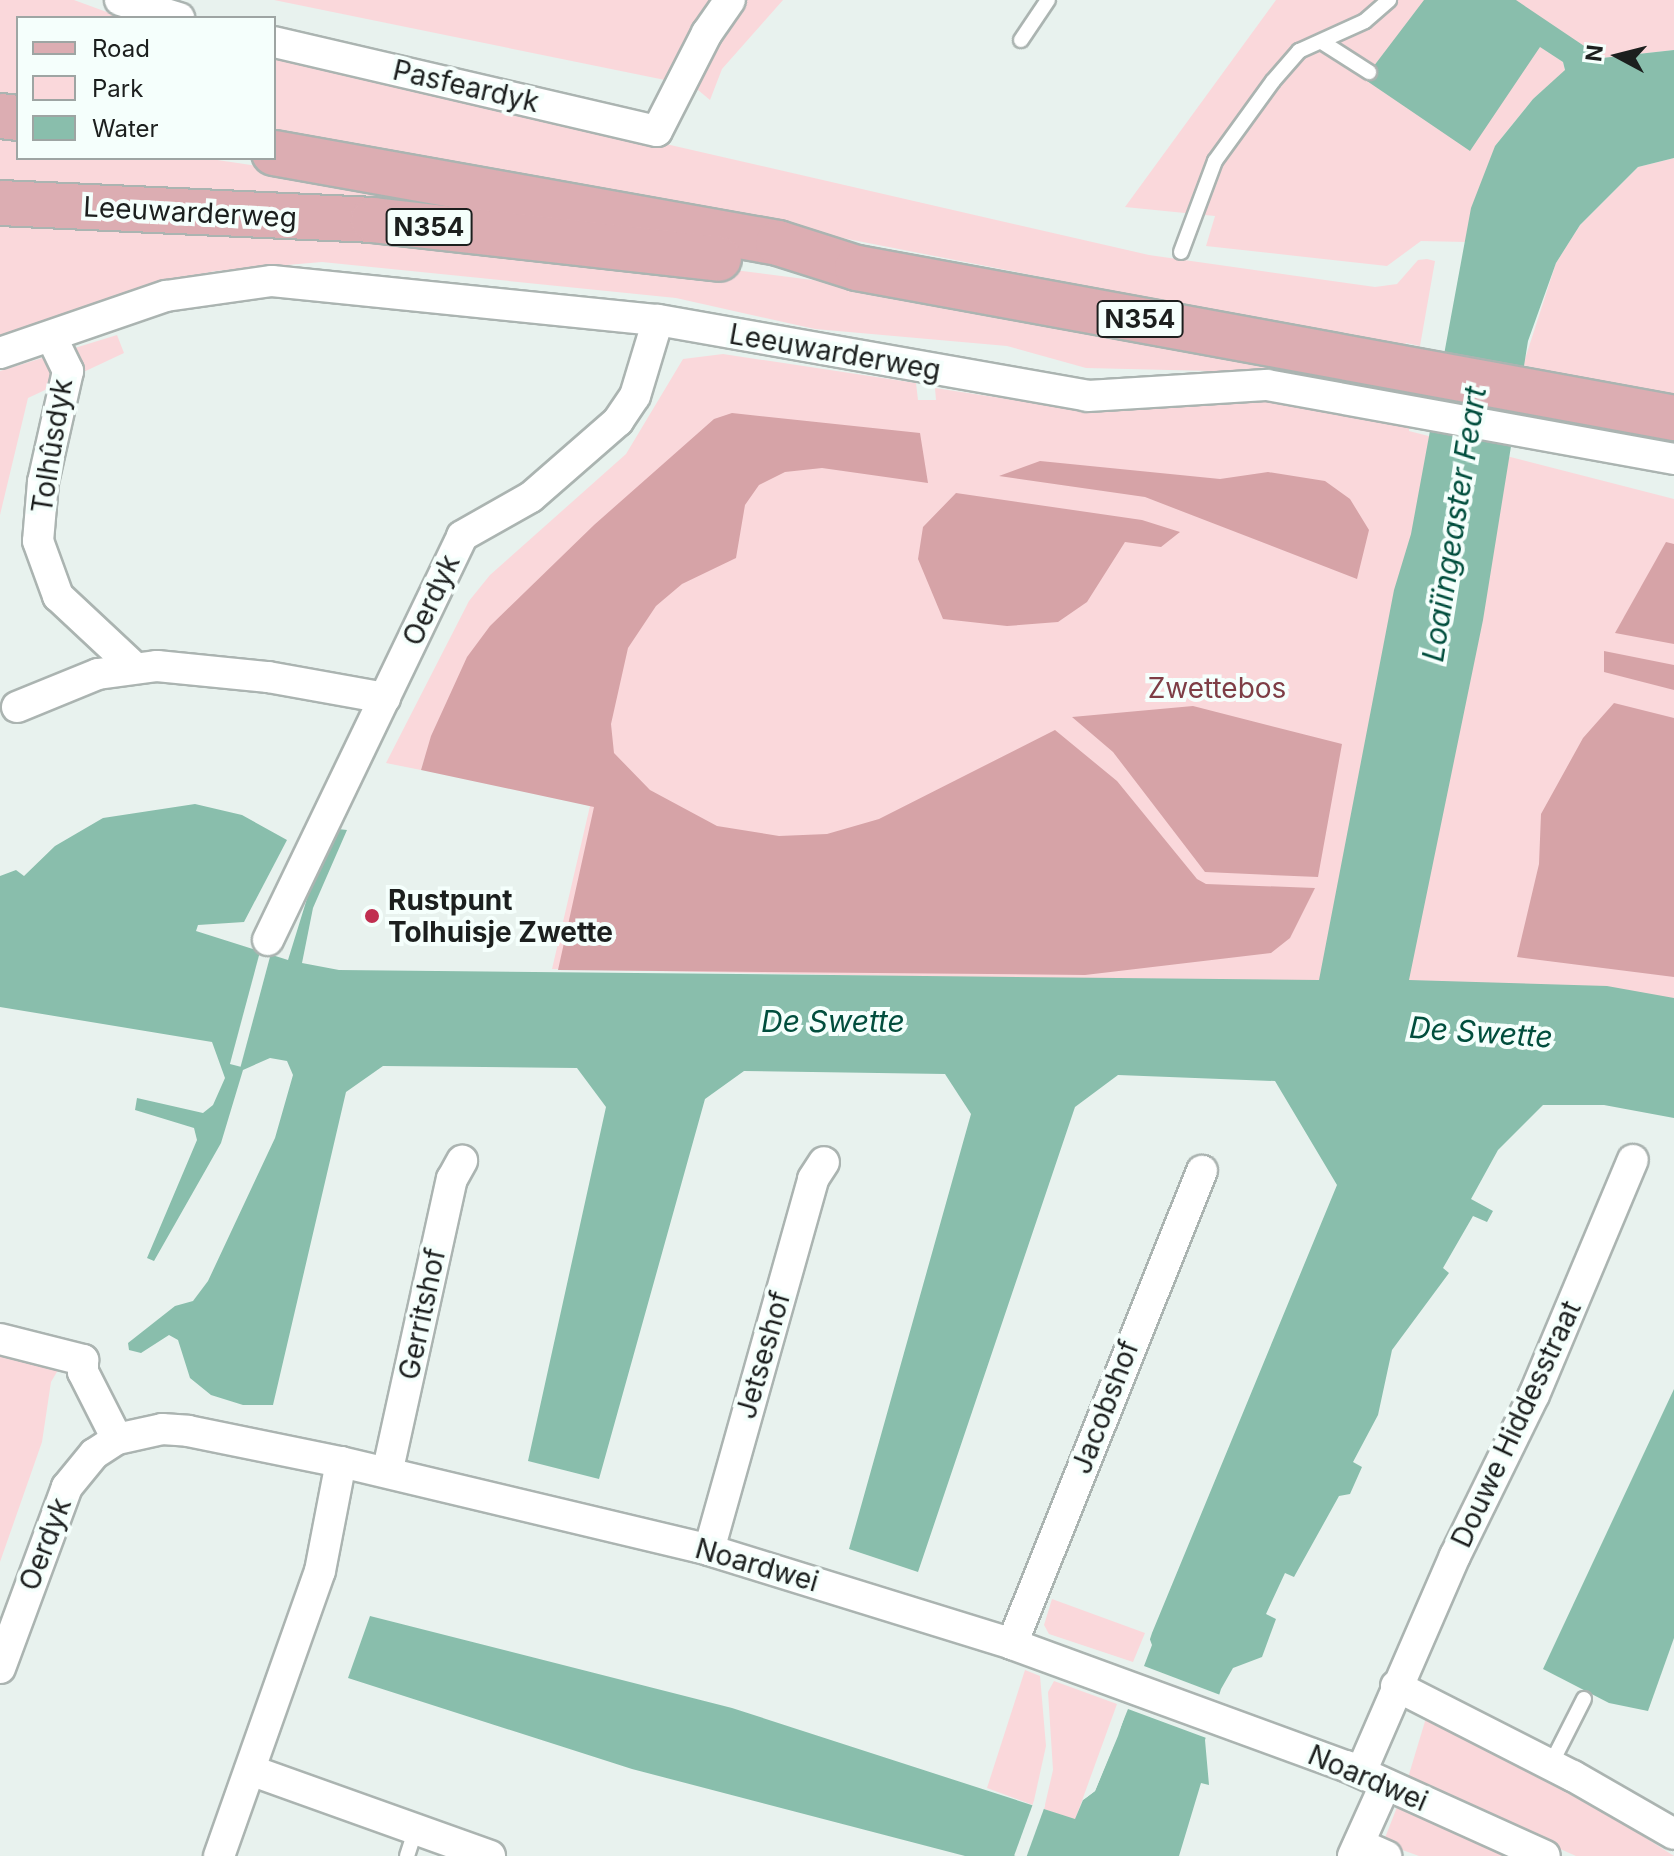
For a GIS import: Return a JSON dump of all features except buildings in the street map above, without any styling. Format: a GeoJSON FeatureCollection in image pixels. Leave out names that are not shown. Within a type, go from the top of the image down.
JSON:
{"type":"FeatureCollection","features":[{"type":"Feature","properties":{"kind":"main road","name":"Leeuwarderweg"},"geometry":{"type":"LineString","coordinates":[[276,153],[778,243],[857,268],[1419,390],[1532,411],[1674,418]]}},
{"type":"Feature","properties":{"kind":"main road","name":"Leeuwarderweg"},"geometry":{"type":"LineString","coordinates":[[0,203],[373,220],[773,265],[857,268]]}},
{"type":"Feature","properties":{"kind":"street"},"geometry":{"type":"LineString","coordinates":[[120,0],[172,16]]}},
{"type":"Feature","properties":{"kind":"street","name":"Pasfeardyk"},"geometry":{"type":"LineString","coordinates":[[276,42],[657,131],[707,33],[730,0]]}},
{"type":"Feature","properties":{"kind":"street","name":"Leeuwarderweg"},"geometry":{"type":"LineString","coordinates":[[0,353],[166,296],[272,281],[658,320],[1087,396],[1244,383],[1419,390]]}},
{"type":"Feature","properties":{"kind":"street","name":"Oerdyk"},"geometry":{"type":"LineString","coordinates":[[268,940],[462,536],[531,497],[618,421],[635,396],[658,320]]}},
{"type":"Feature","properties":{"kind":"street","name":"Tolhûsdyk"},"geometry":{"type":"LineString","coordinates":[[51,336],[68,371],[43,482],[38,541],[58,596],[134,667]]}},
{"type":"Feature","properties":{"kind":"street","name":"Leeuwarderweg"},"geometry":{"type":"LineString","coordinates":[[1532,411],[1674,459]]}},
{"type":"Feature","properties":{"kind":"street"},"geometry":{"type":"LineString","coordinates":[[17,707],[77,681],[134,667],[268,677],[385,698]]}},
{"type":"Feature","properties":{"kind":"street","name":"Douwe Hiddesstraat"},"geometry":{"type":"LineString","coordinates":[[1366,1852],[1373,1778],[1396,1686],[1534,1395],[1633,1160]]}},
{"type":"Feature","properties":{"kind":"street","name":"Gerritshof"},"geometry":{"type":"LineString","coordinates":[[388,1469],[452,1179],[462,1161]]}},
{"type":"Feature","properties":{"kind":"street","name":"Jetseshof"},"geometry":{"type":"LineString","coordinates":[[709,1550],[813,1179],[824,1162]]}},
{"type":"Feature","properties":{"kind":"street","name":"Jacobshof"},"geometry":{"type":"LineString","coordinates":[[1012,1644],[1202,1171]]}},
{"type":"Feature","properties":{"kind":"street"},"geometry":{"type":"LineString","coordinates":[[0,1339],[83,1360],[83,1372],[117,1439]]}},
{"type":"Feature","properties":{"kind":"street","name":"Oerdyk"},"geometry":{"type":"LineString","coordinates":[[0,1668],[67,1487],[94,1454],[117,1439],[162,1429],[188,1431],[341,1462]]}},
{"type":"Feature","properties":{"kind":"street"},"geometry":{"type":"LineString","coordinates":[[219,1856],[320,1571],[341,1462]]}},
{"type":"Feature","properties":{"kind":"street","name":"Noardwei"},"geometry":{"type":"LineString","coordinates":[[341,1462],[388,1469],[709,1550],[1012,1644],[1373,1778],[1545,1856]]}},
{"type":"Feature","properties":{"kind":"street"},"geometry":{"type":"LineString","coordinates":[[1396,1686],[1551,1764],[1674,1834]]}},
{"type":"Feature","properties":{"kind":"street"},"geometry":{"type":"LineString","coordinates":[[250,1770],[412,1843],[490,1856]]}},
{"type":"Feature","properties":{"kind":"lane"},"geometry":{"type":"LineString","coordinates":[[1021,40],[1048,0]]}},
{"type":"Feature","properties":{"kind":"lane"},"geometry":{"type":"LineString","coordinates":[[1181,252],[1215,161],[1239,123],[1299,51],[1365,21],[1389,0]]}},
{"type":"Feature","properties":{"kind":"lane"},"geometry":{"type":"LineString","coordinates":[[1322,42],[1369,72]]}},
{"type":"Feature","properties":{"kind":"lane"},"geometry":{"type":"LineString","coordinates":[[1551,1764],[1584,1699]]}},
{"type":"Feature","properties":{"kind":"green space"},"geometry":{"type":"Polygon","coordinates":[[[0,0],[74,0],[118,16],[16,16],[16,107],[0,106],[0,0]]]}},
{"type":"Feature","properties":{"kind":"green space"},"geometry":{"type":"Polygon","coordinates":[[[274,0],[721,0],[675,75],[665,80],[274,0]]]}},
{"type":"Feature","properties":{"kind":"green space"},"geometry":{"type":"Polygon","coordinates":[[[747,0],[783,0],[722,69],[710,100],[692,85],[724,25],[747,0]]]}},
{"type":"Feature","properties":{"kind":"green space"},"geometry":{"type":"Polygon","coordinates":[[[1276,0],[1674,0],[1674,50],[1602,58],[1556,28],[1541,47],[1563,62],[1565,71],[1533,99],[1495,146],[1466,242],[1421,241],[1387,266],[1206,246],[1215,216],[1125,207],[1276,0]]]}},
{"type":"Feature","properties":{"kind":"green space"},"geometry":{"type":"Polygon","coordinates":[[[276,54],[1149,255],[1375,287],[1397,284],[1418,260],[1435,261],[1420,346],[1406,343],[1405,348],[689,208],[276,141],[276,54]]]}},
{"type":"Feature","properties":{"kind":"green space"},"geometry":{"type":"Polygon","coordinates":[[[0,134],[16,136],[16,160],[217,160],[670,228],[0,191],[0,134]]]}},
{"type":"Feature","properties":{"kind":"green space"},"geometry":{"type":"Polygon","coordinates":[[[1674,158],[1674,399],[1523,365],[1556,263],[1580,225],[1638,167],[1674,158]]]}},
{"type":"Feature","properties":{"kind":"green space"},"geometry":{"type":"Polygon","coordinates":[[[0,218],[625,256],[820,281],[1392,384],[1390,393],[1253,372],[1086,368],[1007,346],[815,329],[676,298],[322,262],[215,271],[149,286],[0,341],[0,218]]]}},
{"type":"Feature","properties":{"kind":"green space"},"geometry":{"type":"Polygon","coordinates":[[[117,335],[124,353],[28,398],[0,515],[0,371],[117,335]]]}},
{"type":"Feature","properties":{"kind":"green space","name":"Zwettebos"},"geometry":{"type":"Polygon","coordinates":[[[723,354],[916,383],[918,400],[936,400],[935,388],[1014,400],[1247,392],[1391,421],[1409,427],[1409,431],[1674,499],[1674,1004],[1388,986],[552,969],[590,806],[425,757],[421,770],[386,763],[469,601],[490,575],[626,454],[683,359],[723,354]]]}},
{"type":"Feature","properties":{"kind":"green space"},"geometry":{"type":"Polygon","coordinates":[[[1557,414],[1674,436],[1674,449],[1556,425],[1557,414]]]}},
{"type":"Feature","properties":{"kind":"green space"},"geometry":{"type":"Polygon","coordinates":[[[0,1352],[61,1365],[51,1382],[42,1442],[0,1562],[0,1352]]]}},
{"type":"Feature","properties":{"kind":"green space"},"geometry":{"type":"Polygon","coordinates":[[[1052,1599],[1145,1633],[1133,1662],[1049,1634],[1044,1625],[1052,1599]]]}},
{"type":"Feature","properties":{"kind":"green space"},"geometry":{"type":"Polygon","coordinates":[[[1025,1670],[1040,1676],[1046,1746],[1033,1805],[987,1788],[1025,1670]]]}},
{"type":"Feature","properties":{"kind":"green space"},"geometry":{"type":"Polygon","coordinates":[[[1054,1681],[1117,1704],[1075,1820],[1044,1809],[1053,1770],[1048,1692],[1054,1681]]]}},
{"type":"Feature","properties":{"kind":"green space"},"geometry":{"type":"Polygon","coordinates":[[[1426,1718],[1563,1785],[1674,1856],[1576,1856],[1407,1781],[1426,1718]]]}},
{"type":"Feature","properties":{"kind":"green space"},"geometry":{"type":"Polygon","coordinates":[[[1399,1802],[1520,1856],[1419,1856],[1383,1843],[1399,1802]]]}},
{"type":"Feature","properties":{"kind":"shaded area"},"geometry":{"type":"Polygon","coordinates":[[[732,413],[920,433],[928,483],[822,468],[785,472],[759,485],[745,505],[736,558],[682,584],[656,606],[628,648],[611,724],[614,753],[650,790],[717,826],[779,836],[827,834],[879,819],[1055,730],[1117,781],[1197,879],[1206,884],[1315,888],[1290,938],[1271,953],[1085,975],[558,970],[594,807],[421,770],[431,736],[467,657],[490,626],[594,525],[714,419],[732,413]]]}},
{"type":"Feature","properties":{"kind":"shaded area"},"geometry":{"type":"Polygon","coordinates":[[[1040,461],[1220,479],[1268,472],[1325,481],[1350,499],[1369,530],[1357,579],[1145,497],[999,476],[1040,461]]]}},
{"type":"Feature","properties":{"kind":"shaded area"},"geometry":{"type":"Polygon","coordinates":[[[956,493],[1142,520],[1180,532],[1161,547],[1125,542],[1087,602],[1058,622],[1007,626],[943,619],[918,559],[923,527],[956,493]]]}},
{"type":"Feature","properties":{"kind":"shaded area"},"geometry":{"type":"Polygon","coordinates":[[[1666,542],[1674,544],[1674,644],[1615,633],[1666,542]]]}},
{"type":"Feature","properties":{"kind":"shaded area"},"geometry":{"type":"Polygon","coordinates":[[[1604,651],[1674,665],[1674,690],[1604,672],[1604,651]]]}},
{"type":"Feature","properties":{"kind":"shaded area"},"geometry":{"type":"Polygon","coordinates":[[[1614,703],[1674,718],[1674,977],[1517,957],[1539,864],[1541,814],[1583,738],[1614,703]]]}},
{"type":"Feature","properties":{"kind":"shaded area"},"geometry":{"type":"Polygon","coordinates":[[[1193,706],[1342,744],[1318,877],[1205,872],[1113,752],[1072,717],[1193,706]]]}},
{"type":"Feature","properties":{"kind":"water"},"geometry":{"type":"Polygon","coordinates":[[[1424,0],[1516,0],[1602,58],[1674,50],[1674,158],[1638,167],[1580,225],[1556,263],[1528,341],[1483,620],[1409,980],[1607,986],[1674,998],[1674,1118],[1604,1105],[1543,1105],[1498,1150],[1471,1199],[1493,1211],[1487,1222],[1473,1216],[1443,1268],[1449,1273],[1392,1350],[1378,1415],[1353,1462],[1362,1467],[1350,1494],[1339,1496],[1294,1577],[1285,1573],[1266,1614],[1276,1619],[1262,1657],[1233,1668],[1221,1689],[1205,1740],[1209,1785],[1201,1783],[1179,1856],[965,1856],[632,1769],[348,1678],[370,1616],[732,1708],[1075,1819],[1083,1800],[1095,1791],[1118,1736],[1152,1633],[1337,1185],[1275,1081],[1118,1075],[1075,1107],[918,1572],[849,1549],[971,1114],[945,1074],[744,1071],[705,1099],[599,1479],[528,1461],[606,1107],[577,1068],[383,1066],[346,1092],[273,1405],[243,1405],[211,1395],[190,1378],[178,1340],[169,1335],[141,1353],[129,1350],[128,1343],[175,1306],[193,1301],[208,1281],[275,1138],[293,1075],[287,1061],[270,1058],[243,1070],[221,1143],[154,1261],[147,1258],[197,1140],[194,1128],[135,1110],[137,1098],[203,1113],[213,1105],[225,1078],[212,1042],[0,1007],[0,876],[16,870],[24,876],[55,846],[103,818],[195,804],[242,815],[287,840],[244,922],[198,925],[196,931],[288,960],[318,863],[338,829],[347,830],[313,908],[302,963],[339,970],[1319,980],[1394,590],[1411,534],[1471,208],[1495,146],[1533,99],[1565,70],[1563,62],[1540,47],[1470,151],[1364,79],[1424,0]]]}},
{"type":"Feature","properties":{"kind":"water"},"geometry":{"type":"Polygon","coordinates":[[[1674,1389],[1674,1638],[1648,1711],[1609,1703],[1543,1669],[1674,1389]]]}},
{"type":"Feature","properties":{"kind":"pier"},"geometry":{"type":"Polygon","coordinates":[[[261,948],[272,951],[241,1067],[230,1064],[261,948]]]}},
{"type":"Feature","properties":{"kind":"pier"},"geometry":{"type":"Polygon","coordinates":[[[1148,1634],[1152,1645],[1144,1666],[1223,1696],[1209,1739],[1128,1709],[1095,1791],[1083,1800],[1115,1734],[1148,1634]]]}},
{"type":"Feature","properties":{"kind":"pier"},"geometry":{"type":"Polygon","coordinates":[[[1034,1801],[1045,1805],[1027,1856],[1014,1856],[1034,1801]]]}},
{"type":"Feature","properties":{"kind":"place","name":"Rustpunt Tolhuisje Zwette"},"geometry":{"type":"Point","coordinates":[372,916]}},
{"type":"Feature","properties":{"kind":"water label","name":"Loaiïngeaster Feart"},"geometry":{"type":"Point","coordinates":[1454,524]}},
{"type":"Feature","properties":{"kind":"water label","name":"De Swette"},"geometry":{"type":"Point","coordinates":[833,1021]}},
{"type":"Feature","properties":{"kind":"water label","name":"De Swette"},"geometry":{"type":"Point","coordinates":[1481,1032]}}]}
